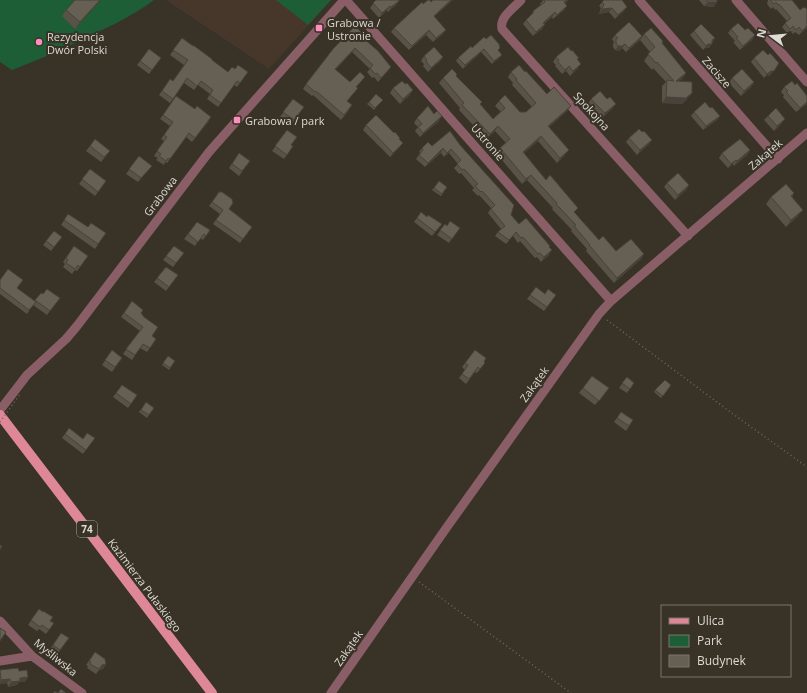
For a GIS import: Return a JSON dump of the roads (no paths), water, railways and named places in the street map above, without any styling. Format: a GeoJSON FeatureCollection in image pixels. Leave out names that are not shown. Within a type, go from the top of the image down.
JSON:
{"type":"FeatureCollection","features":[{"type":"Feature","properties":{"kind":"main road","name":"Kazimierza Pułaskiego"},"geometry":{"type":"LineString","coordinates":[[0,415],[212,693]]}},
{"type":"Feature","properties":{"kind":"street","name":"Ustronie"},"geometry":{"type":"LineString","coordinates":[[345,0],[611,301]]}},
{"type":"Feature","properties":{"kind":"street","name":"Grabowa"},"geometry":{"type":"LineString","coordinates":[[0,410],[19,390],[27,375],[71,334],[209,152],[345,0]]}},
{"type":"Feature","properties":{"kind":"street","name":"Spokojna"},"geometry":{"type":"LineString","coordinates":[[521,0],[502,20],[502,29],[688,236]]}},
{"type":"Feature","properties":{"kind":"street","name":"Zacisze"},"geometry":{"type":"LineString","coordinates":[[639,0],[778,159]]}},
{"type":"Feature","properties":{"kind":"street"},"geometry":{"type":"LineString","coordinates":[[736,0],[807,82]]}},
{"type":"Feature","properties":{"kind":"street","name":"Zakątek"},"geometry":{"type":"LineString","coordinates":[[331,693],[599,314],[611,301],[807,133]]}},
{"type":"Feature","properties":{"kind":"street","name":"Myśliwska"},"geometry":{"type":"LineString","coordinates":[[0,621],[32,656],[82,693]]}},
{"type":"Feature","properties":{"kind":"street"},"geometry":{"type":"LineString","coordinates":[[0,661],[32,656]]}},
{"type":"Feature","properties":{"kind":"place","name":"Grabowa / Ustronie"},"geometry":{"type":"Point","coordinates":[319,28]}},
{"type":"Feature","properties":{"kind":"place","name":"Rezydencja Dwór Polski"},"geometry":{"type":"Point","coordinates":[39,42]}},
{"type":"Feature","properties":{"kind":"place","name":"Grabowa / park"},"geometry":{"type":"Point","coordinates":[237,120]}}]}
